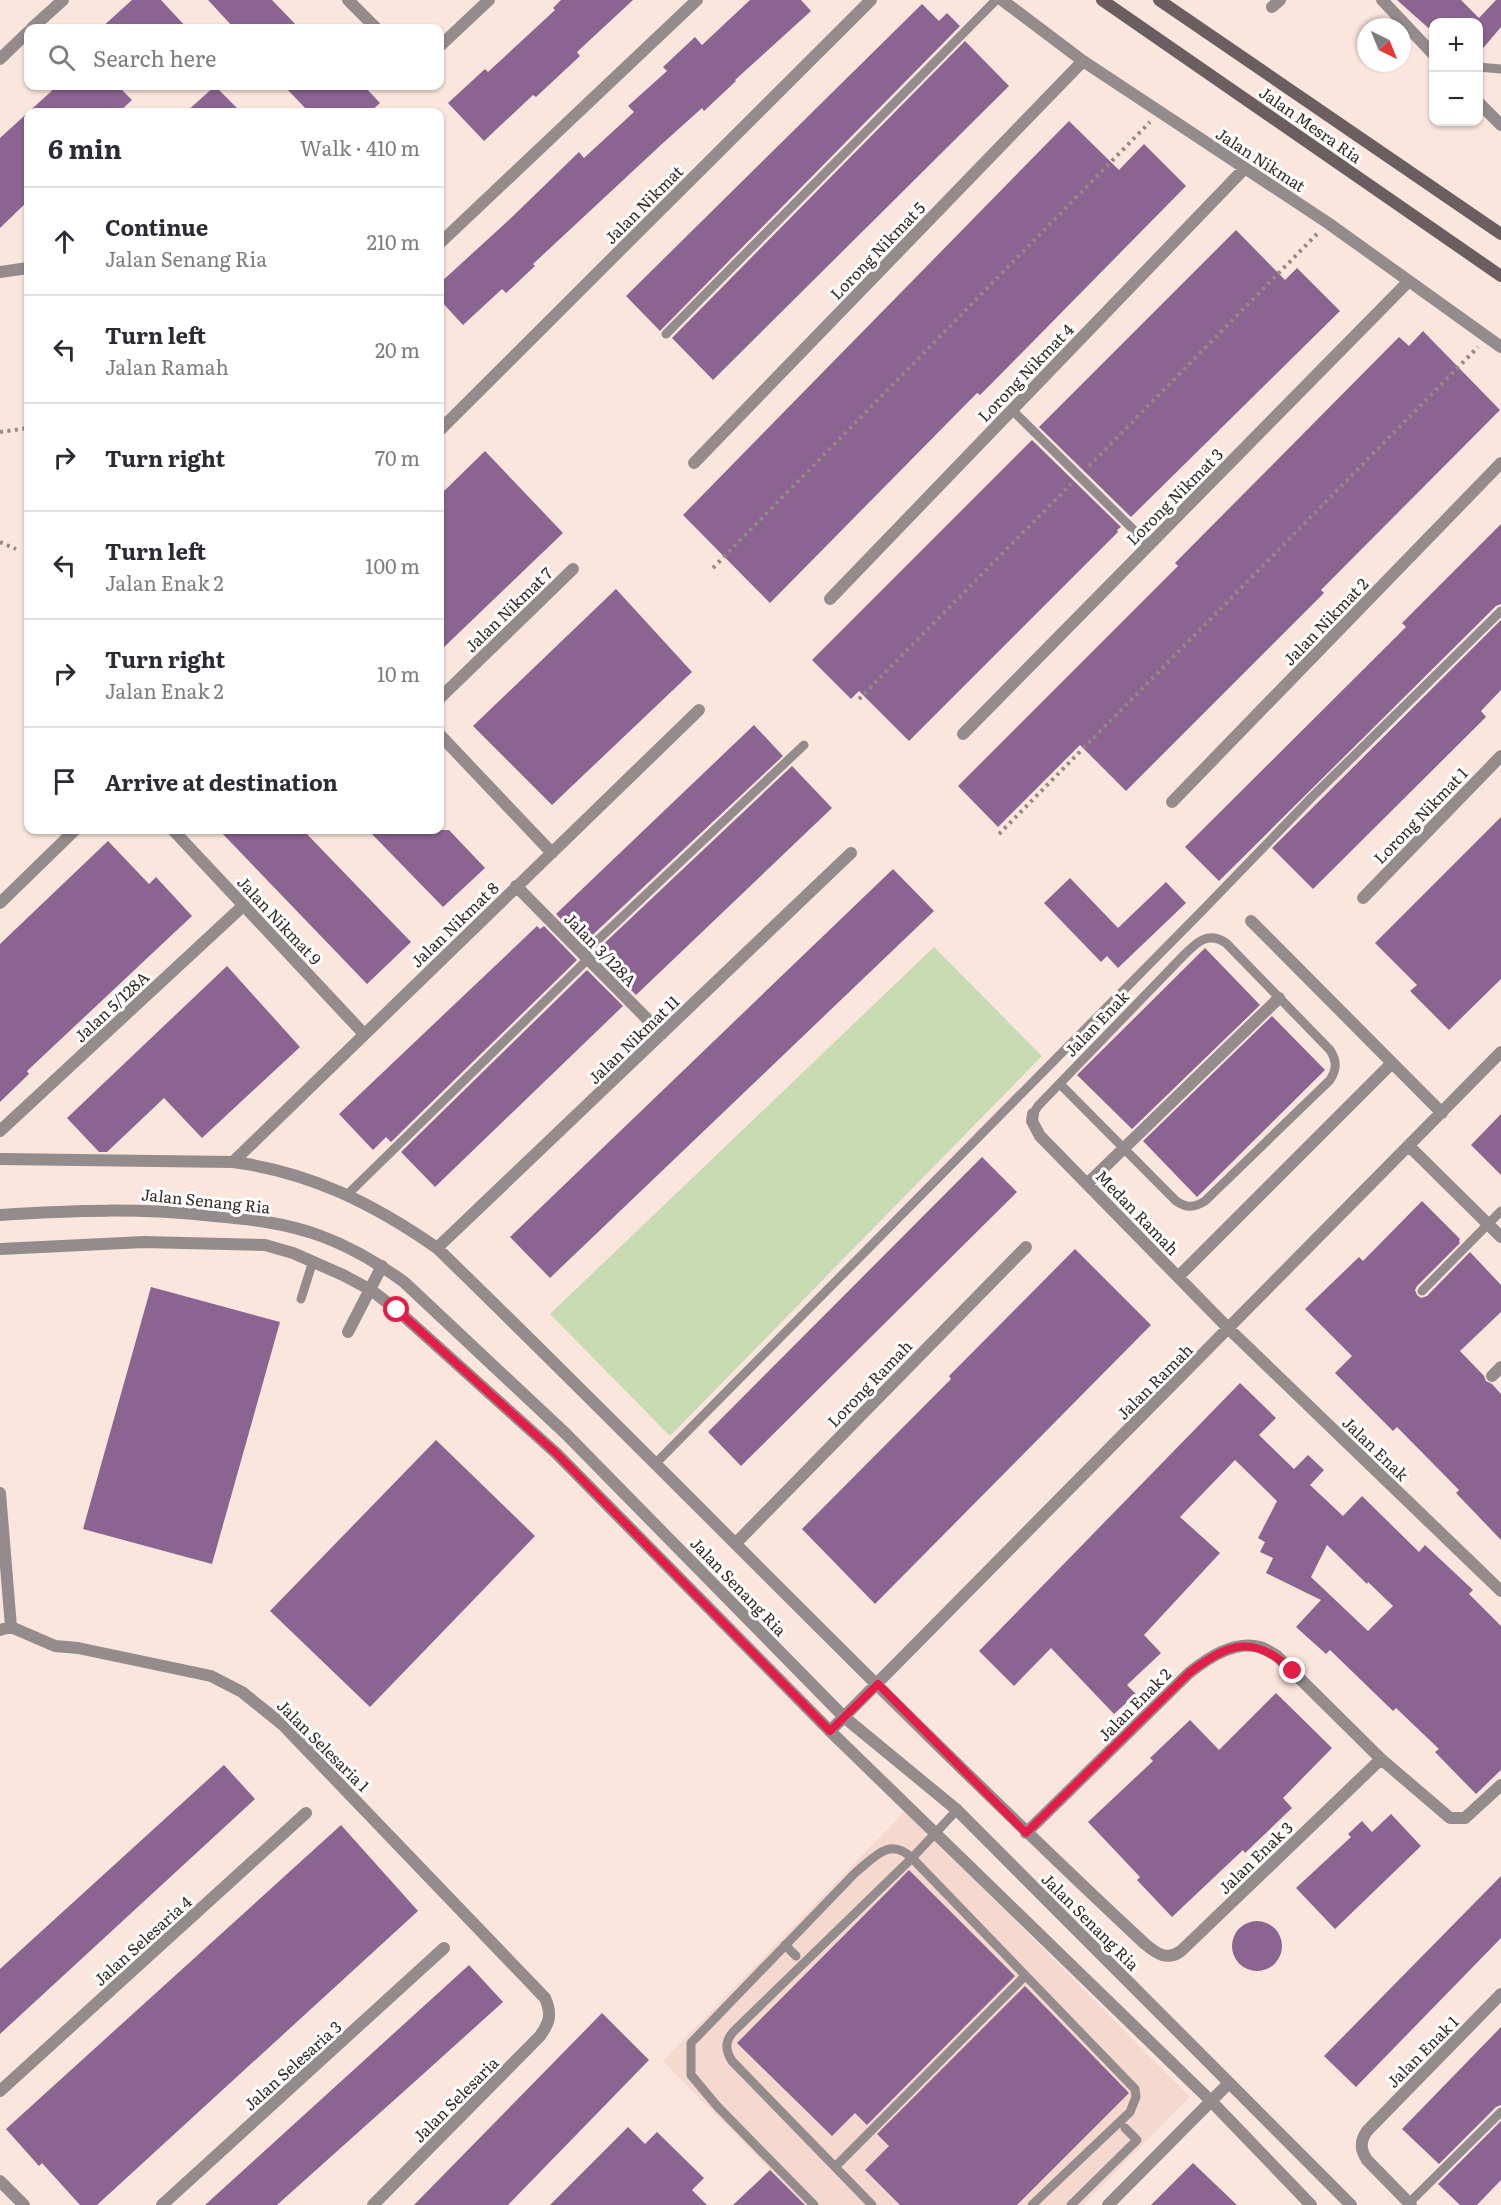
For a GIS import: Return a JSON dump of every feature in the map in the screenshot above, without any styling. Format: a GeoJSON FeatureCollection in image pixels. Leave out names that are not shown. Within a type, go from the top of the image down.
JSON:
{"type":"FeatureCollection","features":[{"type":"Feature","properties":{"kind":"main road","name":"Jalan Mesra Ria"},"geometry":{"type":"LineString","coordinates":[[1102,0],[1501,276]]}},
{"type":"Feature","properties":{"kind":"main road","name":"Jalan Mesra Ria"},"geometry":{"type":"LineString","coordinates":[[1159,0],[1501,234]]}},
{"type":"Feature","properties":{"kind":"street"},"geometry":{"type":"LineString","coordinates":[[36,24],[63,0]]}},
{"type":"Feature","properties":{"kind":"street"},"geometry":{"type":"LineString","coordinates":[[348,0],[372,24]]}},
{"type":"Feature","properties":{"kind":"street"},"geometry":{"type":"LineString","coordinates":[[444,42],[489,0]]}},
{"type":"Feature","properties":{"kind":"street"},"geometry":{"type":"LineString","coordinates":[[444,239],[697,0]]}},
{"type":"Feature","properties":{"kind":"street","name":"Jalan Nikmat"},"geometry":{"type":"LineString","coordinates":[[444,426],[871,0]]}},
{"type":"Feature","properties":{"kind":"street","name":"Jalan Nikmat"},"geometry":{"type":"LineString","coordinates":[[1002,0],[1083,61],[1328,223],[1501,347]]}},
{"type":"Feature","properties":{"kind":"street"},"geometry":{"type":"LineString","coordinates":[[1382,0],[1429,50]]}},
{"type":"Feature","properties":{"kind":"street"},"geometry":{"type":"LineString","coordinates":[[0,59],[24,36]]}},
{"type":"Feature","properties":{"kind":"street","name":"Lorong Nikmat 5"},"geometry":{"type":"LineString","coordinates":[[694,463],[1083,61]]}},
{"type":"Feature","properties":{"kind":"street"},"geometry":{"type":"LineString","coordinates":[[1483,106],[1501,125]]}},
{"type":"Feature","properties":{"kind":"street","name":"Lorong Nikmat 4"},"geometry":{"type":"LineString","coordinates":[[830,599],[1245,168]]}},
{"type":"Feature","properties":{"kind":"street"},"geometry":{"type":"LineString","coordinates":[[0,272],[24,269]]}},
{"type":"Feature","properties":{"kind":"street","name":"Lorong Nikmat 3"},"geometry":{"type":"LineString","coordinates":[[963,734],[1408,282]]}},
{"type":"Feature","properties":{"kind":"street","name":"Jalan Nikmat 2"},"geometry":{"type":"LineString","coordinates":[[1172,802],[1501,463]]}},
{"type":"Feature","properties":{"kind":"street","name":"Jalan Nikmat 7"},"geometry":{"type":"LineString","coordinates":[[444,694],[573,569]]}},
{"type":"Feature","properties":{"kind":"street","name":"Jalan Nikmat 8"},"geometry":{"type":"LineString","coordinates":[[232,1162],[699,710]]}},
{"type":"Feature","properties":{"kind":"street"},"geometry":{"type":"LineString","coordinates":[[444,739],[552,852]]}},
{"type":"Feature","properties":{"kind":"street","name":"Lorong Nikmat 1"},"geometry":{"type":"LineString","coordinates":[[1363,898],[1501,756]]}},
{"type":"Feature","properties":{"kind":"street"},"geometry":{"type":"LineString","coordinates":[[0,903],[71,834]]}},
{"type":"Feature","properties":{"kind":"street","name":"Jalan Nikmat 9"},"geometry":{"type":"LineString","coordinates":[[177,834],[364,1034]]}},
{"type":"Feature","properties":{"kind":"street","name":"Jalan Nikmat 11"},"geometry":{"type":"LineString","coordinates":[[436,1248],[851,853]]}},
{"type":"Feature","properties":{"kind":"street","name":"Jalan 3/128A"},"geometry":{"type":"LineString","coordinates":[[516,886],[662,1034]]}},
{"type":"Feature","properties":{"kind":"street","name":"Jalan 5/128A"},"geometry":{"type":"LineString","coordinates":[[0,1131],[244,905]]}},
{"type":"Feature","properties":{"kind":"street"},"geometry":{"type":"LineString","coordinates":[[1251,921],[1442,1113]]}},
{"type":"Feature","properties":{"kind":"street"},"geometry":{"type":"LineString","coordinates":[[1088,1184],[1279,998]]}},
{"type":"Feature","properties":{"kind":"street","name":"Jalan Ramah"},"geometry":{"type":"LineString","coordinates":[[830,1731],[1501,1052]]}},
{"type":"Feature","properties":{"kind":"street"},"geometry":{"type":"LineString","coordinates":[[1178,1276],[1392,1063]]}},
{"type":"Feature","properties":{"kind":"street","name":"Medan Ramah"},"geometry":{"type":"LineString","coordinates":[[1033,1114],[1032,1121],[1040,1136],[1229,1329]]}},
{"type":"Feature","properties":{"kind":"street"},"geometry":{"type":"LineString","coordinates":[[1409,1146],[1501,1237]]}},
{"type":"Feature","properties":{"kind":"street"},"geometry":{"type":"LineString","coordinates":[[0,1159],[232,1162],[262,1166],[348,1194],[397,1220],[436,1248],[1026,1833]]}},
{"type":"Feature","properties":{"kind":"street","name":"Jalan Senang Ria"},"geometry":{"type":"LineString","coordinates":[[0,1215],[129,1209],[262,1220],[320,1236],[347,1247],[382,1266],[404,1282],[566,1434],[844,1717],[957,1810],[1351,2205]]}},
{"type":"Feature","properties":{"kind":"street"},"geometry":{"type":"LineString","coordinates":[[0,1249],[144,1242],[265,1245],[313,1261],[371,1290],[397,1310],[556,1453],[830,1731],[1212,2102],[1311,2205]]}},
{"type":"Feature","properties":{"kind":"street","name":"Lorong Ramah"},"geometry":{"type":"LineString","coordinates":[[736,1543],[1026,1246]]}},
{"type":"Feature","properties":{"kind":"street"},"geometry":{"type":"LineString","coordinates":[[348,1332],[382,1266]]}},
{"type":"Feature","properties":{"kind":"street","name":"Jalan Enak"},"geometry":{"type":"LineString","coordinates":[[1229,1329],[1501,1591]]}},
{"type":"Feature","properties":{"kind":"street"},"geometry":{"type":"LineString","coordinates":[[0,1493],[5,1629]]}},
{"type":"Feature","properties":{"kind":"street","name":"Jalan Selesaria 1"},"geometry":{"type":"LineString","coordinates":[[5,1629],[55,1646],[78,1648],[211,1676],[242,1692],[283,1725],[538,1988],[551,2010]]}},
{"type":"Feature","properties":{"kind":"street","name":"Jalan Enak 2"},"geometry":{"type":"LineString","coordinates":[[1026,1833],[1189,1673],[1219,1653],[1246,1646],[1260,1647],[1277,1656],[1381,1759],[1450,1818],[1465,1818],[1501,1785]]}},
{"type":"Feature","properties":{"kind":"street","name":"Jalan Enak 3"},"geometry":{"type":"LineString","coordinates":[[1026,1833],[1145,1944],[1168,1957],[1181,1951],[1381,1759]]}},
{"type":"Feature","properties":{"kind":"street","name":"Jalan Selesaria 4"},"geometry":{"type":"LineString","coordinates":[[0,2091],[306,1813]]}},
{"type":"Feature","properties":{"kind":"street","name":"Jalan Selesaria 3"},"geometry":{"type":"LineString","coordinates":[[162,2205],[444,1948]]}},
{"type":"Feature","properties":{"kind":"street","name":"Jalan Enak 1"},"geometry":{"type":"LineString","coordinates":[[1410,2204],[1362,2153],[1362,2137],[1501,1994]]}},
{"type":"Feature","properties":{"kind":"street","name":"Jalan Selesaria"},"geometry":{"type":"LineString","coordinates":[[373,2205],[540,2036],[549,2023],[551,2010]]}},
{"type":"Feature","properties":{"kind":"street"},"geometry":{"type":"LineString","coordinates":[[1108,2205],[1212,2102],[1228,2083]]}},
{"type":"Feature","properties":{"kind":"street"},"geometry":{"type":"LineString","coordinates":[[0,2181],[24,2205]]}},
{"type":"Feature","properties":{"kind":"lane"},"geometry":{"type":"LineString","coordinates":[[666,334],[996,0]]}},
{"type":"Feature","properties":{"kind":"lane"},"geometry":{"type":"LineString","coordinates":[[1483,67],[1501,69]]}},
{"type":"Feature","properties":{"kind":"lane"},"geometry":{"type":"LineString","coordinates":[[1012,410],[1149,545]]}},
{"type":"Feature","properties":{"kind":"lane"},"geometry":{"type":"LineString","coordinates":[[655,1464],[1311,798],[1501,611]]}},
{"type":"Feature","properties":{"kind":"lane"},"geometry":{"type":"LineString","coordinates":[[348,1194],[586,957],[804,746]]}},
{"type":"Feature","properties":{"kind":"lane","name":"Jalan Enak"},"geometry":{"type":"LineString","coordinates":[[1033,1114],[1184,955],[1203,938],[1219,938],[1335,1057],[1336,1065],[1330,1080],[1198,1206],[1191,1207],[1176,1201],[1124,1149]]}},
{"type":"Feature","properties":{"kind":"lane"},"geometry":{"type":"LineString","coordinates":[[1060,1084],[1124,1149]]}},
{"type":"Feature","properties":{"kind":"lane"},"geometry":{"type":"LineString","coordinates":[[1422,1291],[1501,1211]]}},
{"type":"Feature","properties":{"kind":"lane"},"geometry":{"type":"LineString","coordinates":[[301,1299],[313,1261]]}},
{"type":"Feature","properties":{"kind":"lane"},"geometry":{"type":"LineString","coordinates":[[872,2205],[732,2061],[728,2054],[728,2038],[912,1858],[957,1810]]}},
{"type":"Feature","properties":{"kind":"lane"},"geometry":{"type":"LineString","coordinates":[[814,2205],[717,2106],[692,2075],[691,2043],[835,1893],[885,1849],[893,1848],[901,1850],[912,1858],[1024,1977],[1135,2089],[1136,2097],[1130,2112],[1032,2205]]}},
{"type":"Feature","properties":{"kind":"lane"},"geometry":{"type":"LineString","coordinates":[[785,1945],[796,1956]]}},
{"type":"Feature","properties":{"kind":"lane"},"geometry":{"type":"LineString","coordinates":[[835,2167],[1024,1977]]}},
{"type":"Feature","properties":{"kind":"lane"},"geometry":{"type":"LineString","coordinates":[[1410,2204],[1501,2112]]}},
{"type":"Feature","properties":{"kind":"lane"},"geometry":{"type":"LineString","coordinates":[[1071,2205],[1137,2140],[1125,2128]]}},
{"type":"Feature","properties":{"kind":"path"},"geometry":{"type":"LineString","coordinates":[[713,568],[1144,127]]}},
{"type":"Feature","properties":{"kind":"path"},"geometry":{"type":"LineString","coordinates":[[859,699],[1328,223]]}},
{"type":"Feature","properties":{"kind":"path"},"geometry":{"type":"LineString","coordinates":[[999,834],[1487,337]]}},
{"type":"Feature","properties":{"kind":"path"},"geometry":{"type":"LineString","coordinates":[[0,432],[24,429]]}},
{"type":"Feature","properties":{"kind":"path"},"geometry":{"type":"LineString","coordinates":[[0,542],[16,549]]}},
{"type":"Feature","properties":{"kind":"shaded area"},"geometry":{"type":"Polygon","coordinates":[[[906,1810],[1190,2097],[1083,2205],[805,2205],[663,2061],[906,1810]]]}},
{"type":"Feature","properties":{"kind":"green space"},"geometry":{"type":"Polygon","coordinates":[[[934,947],[1042,1056],[670,1436],[550,1314],[934,947]]]}},
{"type":"Feature","properties":{"kind":"building"},"geometry":{"type":"Polygon","coordinates":[[[132,0],[161,0],[183,24],[105,24],[132,0]]]}},
{"type":"Feature","properties":{"kind":"building"},"geometry":{"type":"Polygon","coordinates":[[[208,0],[272,0],[295,24],[230,24],[208,0]]]}},
{"type":"Feature","properties":{"kind":"building"},"geometry":{"type":"Polygon","coordinates":[[[561,0],[633,0],[577,52],[580,56],[536,97],[533,95],[484,141],[448,103],[485,69],[488,72],[555,10],[553,8],[561,0]]]}},
{"type":"Feature","properties":{"kind":"building"},"geometry":{"type":"Polygon","coordinates":[[[750,0],[801,0],[811,11],[704,111],[702,108],[663,143],[533,264],[535,266],[506,293],[502,289],[463,325],[444,304],[444,279],[579,152],[584,158],[634,112],[628,106],[667,71],[663,67],[695,37],[702,45],[750,0]]]}},
{"type":"Feature","properties":{"kind":"building"},"geometry":{"type":"Polygon","coordinates":[[[1397,0],[1461,0],[1479,18],[1429,18],[1429,29],[1397,0]]]}},
{"type":"Feature","properties":{"kind":"building"},"geometry":{"type":"Polygon","coordinates":[[[1496,0],[1501,0],[1501,27],[1483,48],[1483,18],[1479,18],[1496,0]]]}},
{"type":"Feature","properties":{"kind":"building"},"geometry":{"type":"Polygon","coordinates":[[[922,4],[939,21],[947,13],[960,26],[660,331],[626,296],[922,4]]]}},
{"type":"Feature","properties":{"kind":"building"},"geometry":{"type":"Polygon","coordinates":[[[965,41],[1009,86],[713,380],[672,338],[965,41]]]}},
{"type":"Feature","properties":{"kind":"building"},"geometry":{"type":"Polygon","coordinates":[[[53,90],[122,90],[132,100],[123,108],[32,108],[53,90]]]}},
{"type":"Feature","properties":{"kind":"building"},"geometry":{"type":"Polygon","coordinates":[[[211,90],[219,90],[237,108],[190,108],[211,90]]]}},
{"type":"Feature","properties":{"kind":"building"},"geometry":{"type":"Polygon","coordinates":[[[288,90],[368,90],[380,103],[374,108],[305,108],[288,90]]]}},
{"type":"Feature","properties":{"kind":"building"},"geometry":{"type":"Polygon","coordinates":[[[24,116],[24,205],[0,228],[0,138],[24,116]]]}},
{"type":"Feature","properties":{"kind":"building"},"geometry":{"type":"Polygon","coordinates":[[[1069,121],[1119,170],[1144,144],[1186,186],[770,603],[683,515],[1069,121]]]}},
{"type":"Feature","properties":{"kind":"building"},"geometry":{"type":"Polygon","coordinates":[[[1236,230],[1285,280],[1297,268],[1340,311],[1131,517],[1039,427],[1236,230]]]}},
{"type":"Feature","properties":{"kind":"building"},"geometry":{"type":"Polygon","coordinates":[[[1423,331],[1500,410],[1321,590],[1324,593],[1126,791],[1080,745],[998,827],[958,786],[1178,566],[1175,563],[1399,337],[1409,346],[1423,331]]]}},
{"type":"Feature","properties":{"kind":"building"},"geometry":{"type":"Polygon","coordinates":[[[1032,440],[1121,527],[909,741],[859,691],[851,699],[812,660],[1032,440]]]}},
{"type":"Feature","properties":{"kind":"building"},"geometry":{"type":"Polygon","coordinates":[[[485,451],[563,533],[444,647],[444,491],[485,451]]]}},
{"type":"Feature","properties":{"kind":"building"},"geometry":{"type":"Polygon","coordinates":[[[1501,524],[1501,604],[1496,606],[1219,881],[1185,847],[1406,627],[1402,623],[1501,524]]]}},
{"type":"Feature","properties":{"kind":"building"},"geometry":{"type":"Polygon","coordinates":[[[616,589],[692,672],[552,805],[473,726],[616,589]]]}},
{"type":"Feature","properties":{"kind":"building"},"geometry":{"type":"Polygon","coordinates":[[[1501,620],[1501,690],[1481,711],[1486,717],[1313,889],[1272,848],[1501,620]]]}},
{"type":"Feature","properties":{"kind":"building"},"geometry":{"type":"Polygon","coordinates":[[[754,725],[783,756],[584,943],[556,914],[754,725]]]}},
{"type":"Feature","properties":{"kind":"building"},"geometry":{"type":"Polygon","coordinates":[[[792,766],[832,808],[636,995],[594,953],[792,766]]]}},
{"type":"Feature","properties":{"kind":"building"},"geometry":{"type":"Polygon","coordinates":[[[1501,817],[1501,979],[1449,1030],[1410,991],[1417,985],[1375,943],[1501,817]]]}},
{"type":"Feature","properties":{"kind":"building"},"geometry":{"type":"Polygon","coordinates":[[[444,830],[449,830],[485,868],[443,907],[372,834],[444,834],[444,830]]]}},
{"type":"Feature","properties":{"kind":"building"},"geometry":{"type":"Polygon","coordinates":[[[223,834],[307,834],[411,942],[367,984],[223,834]]]}},
{"type":"Feature","properties":{"kind":"building"},"geometry":{"type":"Polygon","coordinates":[[[108,841],[149,884],[156,877],[192,916],[27,1071],[29,1074],[0,1102],[0,944],[108,841]]]}},
{"type":"Feature","properties":{"kind":"building"},"geometry":{"type":"Polygon","coordinates":[[[893,869],[934,911],[550,1278],[510,1237],[893,869]]]}},
{"type":"Feature","properties":{"kind":"building"},"geometry":{"type":"Polygon","coordinates":[[[1070,878],[1118,928],[1166,882],[1186,903],[1118,968],[1107,956],[1101,962],[1044,903],[1070,878]]]}},
{"type":"Feature","properties":{"kind":"building"},"geometry":{"type":"Polygon","coordinates":[[[537,926],[540,929],[544,926],[577,960],[391,1142],[386,1137],[373,1150],[339,1114],[537,926]]]}},
{"type":"Feature","properties":{"kind":"building"},"geometry":{"type":"Polygon","coordinates":[[[1205,948],[1260,1005],[1132,1129],[1077,1075],[1205,948]]]}},
{"type":"Feature","properties":{"kind":"building"},"geometry":{"type":"Polygon","coordinates":[[[227,966],[300,1047],[202,1138],[164,1098],[107,1152],[99,1152],[67,1118],[227,966]]]}},
{"type":"Feature","properties":{"kind":"building"},"geometry":{"type":"Polygon","coordinates":[[[587,970],[623,1006],[435,1187],[401,1152],[587,970]]]}},
{"type":"Feature","properties":{"kind":"building"},"geometry":{"type":"Polygon","coordinates":[[[1272,1016],[1325,1070],[1197,1197],[1143,1141],[1272,1016]]]}},
{"type":"Feature","properties":{"kind":"building"},"geometry":{"type":"Polygon","coordinates":[[[1501,1114],[1501,1175],[1471,1145],[1501,1114]]]}},
{"type":"Feature","properties":{"kind":"building"},"geometry":{"type":"Polygon","coordinates":[[[982,1157],[1017,1192],[741,1466],[708,1432],[982,1157]]]}},
{"type":"Feature","properties":{"kind":"building"},"geometry":{"type":"Polygon","coordinates":[[[1422,1201],[1460,1239],[1460,1243],[1417,1286],[1415,1290],[1417,1295],[1421,1298],[1427,1296],[1470,1252],[1501,1285],[1501,1312],[1460,1351],[1486,1381],[1501,1394],[1501,1540],[1456,1493],[1459,1490],[1397,1427],[1393,1431],[1335,1373],[1352,1356],[1305,1309],[1359,1257],[1363,1261],[1422,1201]]]}},
{"type":"Feature","properties":{"kind":"building"},"geometry":{"type":"Polygon","coordinates":[[[1075,1249],[1151,1325],[875,1604],[802,1529],[951,1379],[949,1376],[1075,1249]]]}},
{"type":"Feature","properties":{"kind":"building"},"geometry":{"type":"Polygon","coordinates":[[[151,1287],[280,1322],[212,1564],[83,1529],[151,1287]]]}},
{"type":"Feature","properties":{"kind":"building"},"geometry":{"type":"Polygon","coordinates":[[[1240,1383],[1276,1418],[1259,1435],[1294,1469],[1308,1455],[1324,1470],[1310,1485],[1343,1516],[1362,1496],[1419,1552],[1425,1545],[1473,1590],[1469,1594],[1501,1626],[1501,1770],[1476,1794],[1435,1752],[1439,1749],[1396,1708],[1393,1711],[1330,1650],[1326,1654],[1296,1627],[1321,1600],[1266,1573],[1273,1558],[1260,1552],[1265,1542],[1258,1538],[1277,1501],[1235,1460],[1180,1517],[1220,1553],[1144,1635],[1161,1653],[1127,1685],[1136,1694],[1114,1714],[1051,1648],[1014,1686],[979,1651],[1240,1383]],[[1327,1545],[1311,1577],[1368,1631],[1393,1606],[1368,1582],[1367,1584],[1327,1545]]]}},
{"type":"Feature","properties":{"kind":"building"},"geometry":{"type":"Polygon","coordinates":[[[436,1440],[535,1536],[370,1707],[270,1611],[436,1440]]]}},
{"type":"Feature","properties":{"kind":"building"},"geometry":{"type":"Polygon","coordinates":[[[1276,1693],[1332,1748],[1283,1798],[1292,1808],[1245,1853],[1243,1850],[1172,1917],[1137,1880],[1140,1877],[1088,1822],[1153,1761],[1150,1758],[1190,1720],[1219,1750],[1276,1693]]]}},
{"type":"Feature","properties":{"kind":"building"},"geometry":{"type":"Polygon","coordinates":[[[224,1765],[255,1799],[0,2034],[0,1969],[224,1765]]]}},
{"type":"Feature","properties":{"kind":"building"},"geometry":{"type":"Polygon","coordinates":[[[1391,1814],[1421,1846],[1335,1929],[1296,1888],[1351,1837],[1348,1834],[1362,1821],[1372,1832],[1391,1814]]]}},
{"type":"Feature","properties":{"kind":"building"},"geometry":{"type":"Polygon","coordinates":[[[341,1825],[418,1911],[97,2205],[80,2205],[42,2163],[39,2166],[6,2129],[341,1825]]]}},
{"type":"Feature","properties":{"kind":"building"},"geometry":{"type":"Polygon","coordinates":[[[909,1870],[1015,1976],[867,2125],[855,2113],[832,2136],[737,2043],[909,1870]]]}},
{"type":"Feature","properties":{"kind":"building"},"geometry":{"type":"Polygon","coordinates":[[[1501,1876],[1501,1938],[1356,2087],[1324,2056],[1501,1876]]]}},
{"type":"Feature","properties":{"kind":"building"},"geometry":{"type":"Polygon","coordinates":[[[1252,1921],[1262,1921],[1275,1928],[1282,1941],[1282,1951],[1275,1964],[1262,1971],[1252,1971],[1243,1967],[1236,1960],[1232,1951],[1232,1941],[1236,1932],[1243,1925],[1252,1921]]]}},
{"type":"Feature","properties":{"kind":"building"},"geometry":{"type":"Polygon","coordinates":[[[469,1965],[503,2002],[277,2205],[205,2205],[469,1965]]]}},
{"type":"Feature","properties":{"kind":"building"},"geometry":{"type":"Polygon","coordinates":[[[1025,1986],[1129,2093],[1017,2205],[900,2205],[865,2170],[889,2146],[877,2134],[1025,1986]]]}},
{"type":"Feature","properties":{"kind":"building"},"geometry":{"type":"Polygon","coordinates":[[[602,2013],[649,2060],[508,2205],[414,2205],[602,2013]]]}},
{"type":"Feature","properties":{"kind":"building"},"geometry":{"type":"Polygon","coordinates":[[[1501,2027],[1501,2105],[1496,2107],[1439,2164],[1402,2129],[1501,2027]]]}},
{"type":"Feature","properties":{"kind":"building"},"geometry":{"type":"Polygon","coordinates":[[[1501,2121],[1501,2180],[1477,2205],[1460,2205],[1438,2184],[1501,2121]]]}},
{"type":"Feature","properties":{"kind":"building"},"geometry":{"type":"Polygon","coordinates":[[[628,2127],[645,2144],[657,2132],[704,2178],[692,2190],[707,2205],[550,2205],[628,2127]]]}},
{"type":"Feature","properties":{"kind":"building"},"geometry":{"type":"Polygon","coordinates":[[[1193,2163],[1237,2205],[1151,2205],[1193,2163]]]}},
{"type":"Feature","properties":{"kind":"building"},"geometry":{"type":"Polygon","coordinates":[[[770,2170],[805,2205],[733,2205],[770,2170]]]}},
{"type":"Feature","properties":{"kind":"route"},"geometry":{"type":"LineString","coordinates":[[397,1310],[556,1453],[830,1731],[878,1684],[1026,1833],[1204,1661],[1233,1648],[1260,1647],[1277,1656],[1293,1671]]}}]}
